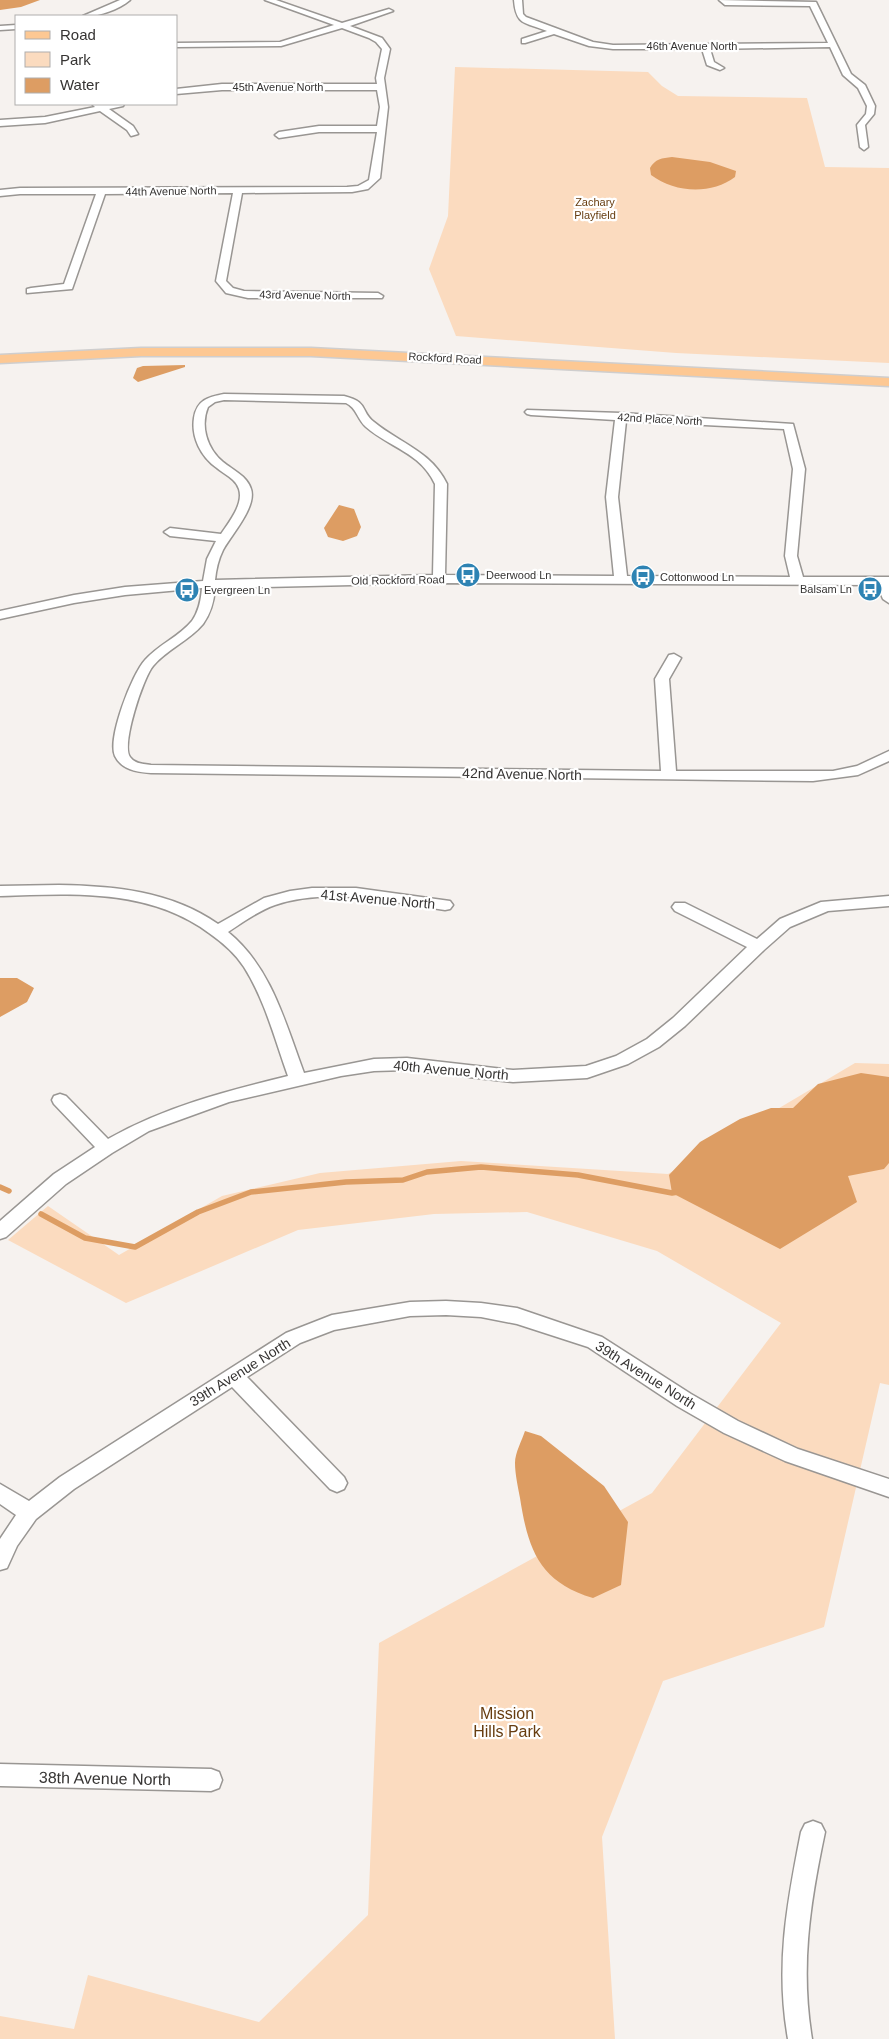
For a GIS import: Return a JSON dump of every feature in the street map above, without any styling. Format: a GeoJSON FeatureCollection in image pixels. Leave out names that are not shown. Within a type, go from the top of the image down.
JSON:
{"type":"FeatureCollection","features":[{"type":"Feature","properties":{"kind":"main road","name":"Rockford Road"},"geometry":{"type":"LineString","coordinates":[[0,349],[134,343],[313,343],[889,372]]}},
{"type":"Feature","properties":{"kind":"main road","name":"Rockford Road"},"geometry":{"type":"LineString","coordinates":[[0,359],[188,351],[345,353],[889,382]]}},
{"type":"Feature","properties":{"kind":"street"},"geometry":{"type":"LineString","coordinates":[[90,15],[126,0]]}},
{"type":"Feature","properties":{"kind":"street"},"geometry":{"type":"LineString","coordinates":[[269,0],[372,36],[379,40],[386,49],[380,78],[384,107],[381,128],[319,129],[279,135]]}},
{"type":"Feature","properties":{"kind":"street","name":"46th Avenue North"},"geometry":{"type":"LineString","coordinates":[[518,0],[518,15],[523,19],[554,31],[604,46],[832,45]]}},
{"type":"Feature","properties":{"kind":"street"},"geometry":{"type":"LineString","coordinates":[[724,1],[813,4],[847,75],[862,87],[871,106],[870,114],[861,125],[864,146]]}},
{"type":"Feature","properties":{"kind":"street"},"geometry":{"type":"LineString","coordinates":[[178,45],[281,44],[389,11]]}},
{"type":"Feature","properties":{"kind":"street"},"geometry":{"type":"LineString","coordinates":[[0,28],[15,27]]}},
{"type":"Feature","properties":{"kind":"street"},"geometry":{"type":"LineString","coordinates":[[525,41],[554,31]]}},
{"type":"Feature","properties":{"kind":"street"},"geometry":{"type":"LineString","coordinates":[[704,46],[710,62],[720,68]]}},
{"type":"Feature","properties":{"kind":"street","name":"45th Avenue North"},"geometry":{"type":"LineString","coordinates":[[178,92],[222,87],[380,87]]}},
{"type":"Feature","properties":{"kind":"street"},"geometry":{"type":"LineString","coordinates":[[0,123],[44,120],[99,106],[130,128],[134,134]]}},
{"type":"Feature","properties":{"kind":"street","name":"44th Avenue North"},"geometry":{"type":"LineString","coordinates":[[0,193],[20,191],[343,190],[358,188],[374,181],[381,128]]}},
{"type":"Feature","properties":{"kind":"street"},"geometry":{"type":"LineString","coordinates":[[232,291],[225,288],[221,280],[238,190]]}},
{"type":"Feature","properties":{"kind":"street"},"geometry":{"type":"LineString","coordinates":[[31,291],[68,288],[102,192]]}},
{"type":"Feature","properties":{"kind":"street","name":"43rd Avenue North"},"geometry":{"type":"LineString","coordinates":[[232,291],[253,294],[378,296]]}},
{"type":"Feature","properties":{"kind":"street"},"geometry":{"type":"LineString","coordinates":[[210,584],[208,574],[212,560],[223,538],[242,511],[246,489],[240,481],[217,463],[205,449],[200,436],[199,419],[203,404],[224,398],[344,398],[353,400],[359,405],[369,424],[423,459],[439,475],[442,484],[439,579]]}},
{"type":"Feature","properties":{"kind":"street","name":"42nd Place North"},"geometry":{"type":"LineString","coordinates":[[531,412],[789,426]]}},
{"type":"Feature","properties":{"kind":"street"},"geometry":{"type":"LineString","coordinates":[[620,416],[612,497],[621,580]]}},
{"type":"Feature","properties":{"kind":"street"},"geometry":{"type":"LineString","coordinates":[[789,426],[799,469],[791,556],[798,582]]}},
{"type":"Feature","properties":{"kind":"street"},"geometry":{"type":"LineString","coordinates":[[170,532],[223,538]]}},
{"type":"Feature","properties":{"kind":"street","name":"Old Rockford Road"},"geometry":{"type":"LineString","coordinates":[[0,615],[74,598],[125,591],[210,584],[439,579],[886,581]]}},
{"type":"Feature","properties":{"kind":"street"},"geometry":{"type":"LineString","coordinates":[[886,581],[889,599]]}},
{"type":"Feature","properties":{"kind":"street","name":"42nd Avenue North"},"geometry":{"type":"LineString","coordinates":[[210,584],[210,595],[199,621],[145,666],[132,695],[120,750],[121,756],[127,763],[136,767],[151,769],[669,776],[836,776],[856,772],[873,765],[889,755]]}},
{"type":"Feature","properties":{"kind":"street"},"geometry":{"type":"LineString","coordinates":[[669,776],[662,679],[674,658]]}},
{"type":"Feature","properties":{"kind":"street"},"geometry":{"type":"LineString","coordinates":[[0,891],[104,890],[137,895],[166,903],[194,914],[218,931],[241,952],[252,967],[271,1006],[298,1080]]}},
{"type":"Feature","properties":{"kind":"street","name":"41st Avenue North"},"geometry":{"type":"LineString","coordinates":[[218,931],[267,903],[291,896],[316,892],[341,893],[445,905]]}},
{"type":"Feature","properties":{"kind":"street","name":"40th Avenue North"},"geometry":{"type":"LineString","coordinates":[[0,1232],[60,1179],[106,1148],[144,1127],[226,1098],[341,1070],[374,1065],[406,1064],[513,1076],[587,1072],[622,1060],[653,1043],[679,1022],[758,946],[785,923],[804,914],[834,905],[889,901]]}},
{"type":"Feature","properties":{"kind":"street"},"geometry":{"type":"LineString","coordinates":[[680,907],[758,946]]}},
{"type":"Feature","properties":{"kind":"street"},"geometry":{"type":"LineString","coordinates":[[60,1100],[106,1148]]}},
{"type":"Feature","properties":{"kind":"street","name":"39th Avenue North"},"geometry":{"type":"LineString","coordinates":[[0,1561],[10,1540],[29,1513],[67,1483],[293,1338],[332,1323],[410,1309],[482,1310],[517,1316],[595,1342],[684,1400],[731,1427],[783,1452],[889,1488]]}},
{"type":"Feature","properties":{"kind":"street"},"geometry":{"type":"LineString","coordinates":[[233,1376],[337,1483]]}},
{"type":"Feature","properties":{"kind":"street"},"geometry":{"type":"LineString","coordinates":[[0,1493],[29,1513]]}},
{"type":"Feature","properties":{"kind":"street","name":"38th Avenue North"},"geometry":{"type":"LineString","coordinates":[[0,1775],[210,1780]]}},
{"type":"Feature","properties":{"kind":"street"},"geometry":{"type":"LineString","coordinates":[[800,2039],[796,2022],[792,1960],[799,1905],[813,1832]]}},
{"type":"Feature","properties":{"kind":"green space","name":"Zachary Playfield"},"geometry":{"type":"Polygon","coordinates":[[[455,67],[648,72],[662,86],[678,96],[807,98],[825,167],[889,168],[889,363],[676,353],[456,336],[429,269],[448,216],[455,67]]]}},
{"type":"Feature","properties":{"kind":"green space","name":"Mission Hills Park"},"geometry":{"type":"Polygon","coordinates":[[[855,1063],[889,1064],[889,1385],[880,1383],[824,1627],[663,1681],[602,1837],[615,2039],[0,2039],[0,2016],[74,2029],[88,1975],[259,2022],[368,1915],[379,1643],[652,1493],[781,1323],[657,1251],[527,1212],[434,1214],[298,1230],[126,1303],[8,1240],[48,1206],[119,1255],[222,1196],[320,1173],[461,1161],[668,1174],[855,1063]]]}},
{"type":"Feature","properties":{"kind":"water"},"geometry":{"type":"Polygon","coordinates":[[[0,0],[40,0],[21,7],[0,10],[0,0]]]}},
{"type":"Feature","properties":{"kind":"water"},"geometry":{"type":"Polygon","coordinates":[[[672,157],[710,162],[736,171],[735,177],[715,187],[693,190],[671,185],[651,175],[650,168],[654,163],[672,157]]]}},
{"type":"Feature","properties":{"kind":"water"},"geometry":{"type":"Polygon","coordinates":[[[185,365],[185,367],[138,382],[133,378],[137,368],[143,366],[185,365]]]}},
{"type":"Feature","properties":{"kind":"water"},"geometry":{"type":"Polygon","coordinates":[[[339,505],[354,509],[361,527],[357,536],[343,541],[328,537],[324,528],[339,505]]]}},
{"type":"Feature","properties":{"kind":"water"},"geometry":{"type":"Polygon","coordinates":[[[0,978],[17,978],[34,988],[27,1002],[0,1017],[0,978]]]}},
{"type":"Feature","properties":{"kind":"water"},"geometry":{"type":"Polygon","coordinates":[[[861,1073],[889,1077],[889,1163],[884,1169],[848,1176],[857,1202],[780,1249],[672,1193],[669,1175],[700,1142],[740,1119],[771,1108],[793,1108],[818,1084],[861,1073]]]}},
{"type":"Feature","properties":{"kind":"water"},"geometry":{"type":"Polygon","coordinates":[[[525,1431],[541,1436],[604,1486],[628,1522],[621,1585],[593,1598],[560,1583],[548,1573],[539,1561],[527,1533],[515,1463],[525,1431]]]}},
{"type":"Feature","properties":{"kind":"waterway"},"geometry":{"type":"LineString","coordinates":[[41,1214],[85,1238],[135,1247],[198,1212],[251,1192],[346,1182],[403,1180],[427,1172],[481,1167],[578,1175],[672,1193],[678,1192]]}},
{"type":"Feature","properties":{"kind":"waterway"},"geometry":{"type":"LineString","coordinates":[[0,1187],[9,1191]]}},
{"type":"Feature","properties":{"kind":"place","name":"Deerwood Ln"},"geometry":{"type":"Point","coordinates":[468,575]}},
{"type":"Feature","properties":{"kind":"place","name":"Cottonwood Ln"},"geometry":{"type":"Point","coordinates":[643,577]}},
{"type":"Feature","properties":{"kind":"place","name":"Balsam Ln"},"geometry":{"type":"Point","coordinates":[870,589]}},
{"type":"Feature","properties":{"kind":"place","name":"Evergreen Ln"},"geometry":{"type":"Point","coordinates":[187,590]}}]}
